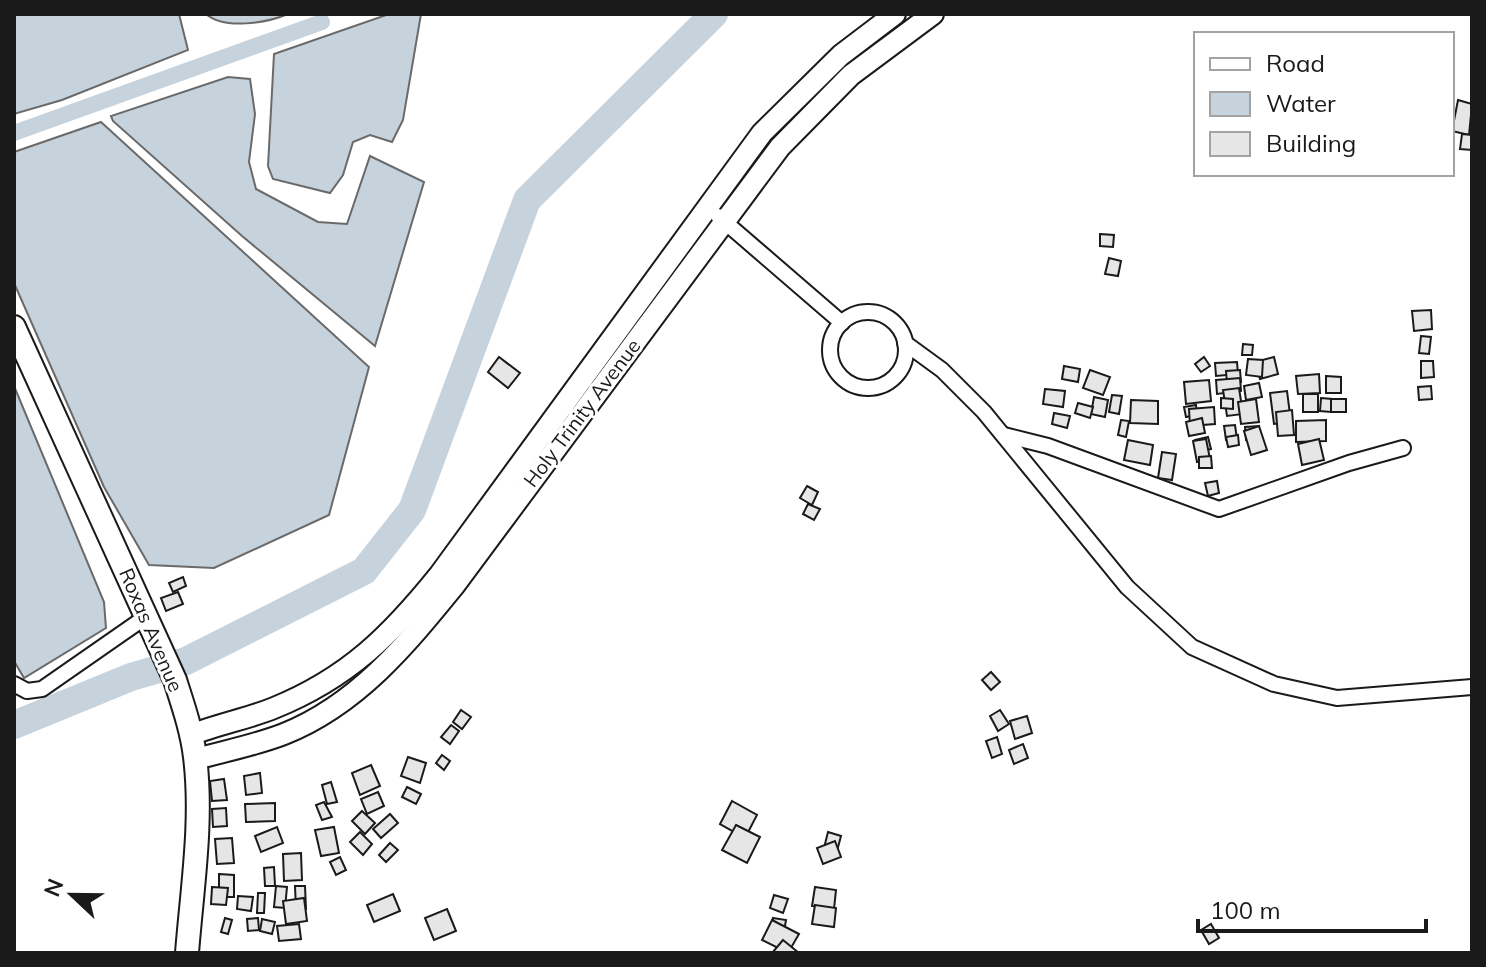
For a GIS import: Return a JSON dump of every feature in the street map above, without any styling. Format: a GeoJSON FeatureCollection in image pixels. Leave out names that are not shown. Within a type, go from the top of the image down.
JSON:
{"type":"FeatureCollection","features":[{"type":"Feature","properties":{"kind":"main road","name":"Holy Trinity Avenue"},"geometry":{"type":"LineString","coordinates":[[191,735],[275,708],[351,668],[395,630],[440,574],[762,133],[841,55],[895,14]]}},
{"type":"Feature","properties":{"kind":"main road","name":"Holy Trinity Avenue"},"geometry":{"type":"LineString","coordinates":[[196,759],[285,734],[362,688],[409,642],[454,586],[780,147],[851,75],[933,14]]}},
{"type":"Feature","properties":{"kind":"main road","name":"Roxas Avenue"},"geometry":{"type":"LineString","coordinates":[[14,327],[175,680],[191,735],[196,759],[195,859],[187,953]]}},
{"type":"Feature","properties":{"kind":"main road"},"geometry":{"type":"LineString","coordinates":[[351,668],[362,688]]}},
{"type":"Feature","properties":{"kind":"street"},"geometry":{"type":"LineString","coordinates":[[707,208],[842,323]]}},
{"type":"Feature","properties":{"kind":"street"},"geometry":{"type":"LineString","coordinates":[[905,343],[900,371],[890,381],[863,388],[850,384],[832,362],[830,348],[842,323],[854,315],[876,313],[893,322],[905,343],[942,370],[1004,435],[1127,587],[1192,647],[1274,684],[1337,698],[1472,687]]}},
{"type":"Feature","properties":{"kind":"street"},"geometry":{"type":"LineString","coordinates":[[1004,435],[1048,446],[1219,509],[1349,463],[1403,448]]}},
{"type":"Feature","properties":{"kind":"street"},"geometry":{"type":"LineString","coordinates":[[14,684],[27,691],[42,689],[150,623]]}},
{"type":"Feature","properties":{"kind":"water"},"geometry":{"type":"Polygon","coordinates":[[[14,14],[179,14],[188,50],[62,100],[14,114],[14,14]]]}},
{"type":"Feature","properties":{"kind":"water"},"geometry":{"type":"Polygon","coordinates":[[[206,14],[288,14],[258,22],[234,23],[223,22],[206,14]]]}},
{"type":"Feature","properties":{"kind":"water"},"geometry":{"type":"Polygon","coordinates":[[[389,14],[421,14],[403,120],[392,142],[370,135],[353,142],[343,175],[330,193],[273,179],[268,166],[274,54],[389,14]]]}},
{"type":"Feature","properties":{"kind":"water"},"geometry":{"type":"Polygon","coordinates":[[[228,77],[250,79],[255,114],[249,162],[256,189],[318,222],[347,224],[370,156],[424,182],[375,346],[242,236],[111,116],[228,77]]]}},
{"type":"Feature","properties":{"kind":"water"},"geometry":{"type":"Polygon","coordinates":[[[101,122],[369,367],[329,515],[214,568],[149,565],[104,487],[14,283],[14,152],[101,122]]]}},
{"type":"Feature","properties":{"kind":"water"},"geometry":{"type":"Polygon","coordinates":[[[14,386],[104,602],[106,628],[24,678],[14,661],[14,386]]]}},
{"type":"Feature","properties":{"kind":"building"},"geometry":{"type":"Polygon","coordinates":[[[1458,100],[1472,104],[1469,135],[1454,131],[1458,100]]]}},
{"type":"Feature","properties":{"kind":"building"},"geometry":{"type":"Polygon","coordinates":[[[1462,134],[1472,135],[1472,150],[1460,149],[1462,134]]]}},
{"type":"Feature","properties":{"kind":"building"},"geometry":{"type":"Polygon","coordinates":[[[1100,234],[1114,235],[1113,247],[1100,246],[1100,234]]]}},
{"type":"Feature","properties":{"kind":"building"},"geometry":{"type":"Polygon","coordinates":[[[1109,258],[1121,261],[1118,276],[1105,274],[1109,258]]]}},
{"type":"Feature","properties":{"kind":"building"},"geometry":{"type":"Polygon","coordinates":[[[1431,310],[1432,329],[1414,331],[1412,311],[1431,310]]]}},
{"type":"Feature","properties":{"kind":"building"},"geometry":{"type":"Polygon","coordinates":[[[1421,336],[1431,337],[1429,354],[1419,353],[1421,336]]]}},
{"type":"Feature","properties":{"kind":"building"},"geometry":{"type":"Polygon","coordinates":[[[1243,344],[1253,345],[1252,355],[1242,355],[1243,344]]]}},
{"type":"Feature","properties":{"kind":"building"},"geometry":{"type":"Polygon","coordinates":[[[499,357],[520,373],[508,388],[488,372],[499,357]]]}},
{"type":"Feature","properties":{"kind":"building"},"geometry":{"type":"Polygon","coordinates":[[[1204,357],[1210,366],[1201,372],[1195,364],[1204,357]]]}},
{"type":"Feature","properties":{"kind":"building"},"geometry":{"type":"Polygon","coordinates":[[[1274,357],[1278,374],[1260,379],[1255,362],[1274,357]]]}},
{"type":"Feature","properties":{"kind":"building"},"geometry":{"type":"Polygon","coordinates":[[[1248,359],[1263,360],[1262,377],[1246,375],[1248,359]]]}},
{"type":"Feature","properties":{"kind":"building"},"geometry":{"type":"Polygon","coordinates":[[[1421,361],[1433,361],[1434,377],[1421,378],[1421,361]]]}},
{"type":"Feature","properties":{"kind":"building"},"geometry":{"type":"Polygon","coordinates":[[[1237,362],[1238,374],[1216,376],[1215,363],[1237,362]]]}},
{"type":"Feature","properties":{"kind":"building"},"geometry":{"type":"Polygon","coordinates":[[[1064,366],[1080,369],[1078,382],[1062,379],[1064,366]]]}},
{"type":"Feature","properties":{"kind":"building"},"geometry":{"type":"Polygon","coordinates":[[[1090,370],[1110,377],[1103,395],[1083,388],[1090,370]]]}},
{"type":"Feature","properties":{"kind":"building"},"geometry":{"type":"Polygon","coordinates":[[[1240,370],[1241,382],[1227,383],[1226,371],[1240,370]]]}},
{"type":"Feature","properties":{"kind":"building"},"geometry":{"type":"Polygon","coordinates":[[[1319,374],[1320,393],[1298,394],[1296,376],[1319,374]]]}},
{"type":"Feature","properties":{"kind":"building"},"geometry":{"type":"Polygon","coordinates":[[[1326,376],[1341,377],[1341,393],[1326,393],[1326,376]]]}},
{"type":"Feature","properties":{"kind":"building"},"geometry":{"type":"Polygon","coordinates":[[[1240,378],[1241,391],[1217,394],[1216,380],[1240,378]]]}},
{"type":"Feature","properties":{"kind":"building"},"geometry":{"type":"Polygon","coordinates":[[[1209,380],[1211,401],[1186,404],[1184,382],[1209,380]]]}},
{"type":"Feature","properties":{"kind":"building"},"geometry":{"type":"Polygon","coordinates":[[[1259,383],[1262,397],[1246,400],[1244,386],[1259,383]]]}},
{"type":"Feature","properties":{"kind":"building"},"geometry":{"type":"Polygon","coordinates":[[[1431,386],[1432,399],[1419,400],[1418,387],[1431,386]]]}},
{"type":"Feature","properties":{"kind":"building"},"geometry":{"type":"Polygon","coordinates":[[[1239,388],[1243,414],[1227,416],[1223,390],[1239,388]]]}},
{"type":"Feature","properties":{"kind":"building"},"geometry":{"type":"Polygon","coordinates":[[[1045,389],[1065,391],[1063,407],[1043,404],[1045,389]]]}},
{"type":"Feature","properties":{"kind":"building"},"geometry":{"type":"Polygon","coordinates":[[[1287,391],[1291,422],[1274,424],[1270,393],[1287,391]]]}},
{"type":"Feature","properties":{"kind":"building"},"geometry":{"type":"Polygon","coordinates":[[[1303,394],[1318,394],[1318,412],[1303,412],[1303,394]]]}},
{"type":"Feature","properties":{"kind":"building"},"geometry":{"type":"Polygon","coordinates":[[[1112,395],[1122,396],[1119,414],[1109,412],[1112,395]]]}},
{"type":"Feature","properties":{"kind":"building"},"geometry":{"type":"Polygon","coordinates":[[[1094,397],[1108,400],[1105,417],[1091,414],[1094,397]]]}},
{"type":"Feature","properties":{"kind":"building"},"geometry":{"type":"Polygon","coordinates":[[[1221,398],[1233,399],[1233,409],[1221,408],[1221,398]]]}},
{"type":"Feature","properties":{"kind":"building"},"geometry":{"type":"Polygon","coordinates":[[[1321,398],[1332,399],[1331,412],[1320,411],[1321,398]]]}},
{"type":"Feature","properties":{"kind":"building"},"geometry":{"type":"Polygon","coordinates":[[[1256,399],[1259,422],[1241,424],[1238,402],[1256,399]]]}},
{"type":"Feature","properties":{"kind":"building"},"geometry":{"type":"Polygon","coordinates":[[[1331,399],[1346,399],[1346,412],[1331,412],[1331,399]]]}},
{"type":"Feature","properties":{"kind":"building"},"geometry":{"type":"Polygon","coordinates":[[[1131,400],[1158,401],[1158,424],[1130,423],[1131,400]]]}},
{"type":"Feature","properties":{"kind":"building"},"geometry":{"type":"Polygon","coordinates":[[[1078,403],[1093,407],[1090,418],[1075,413],[1078,403]]]}},
{"type":"Feature","properties":{"kind":"building"},"geometry":{"type":"Polygon","coordinates":[[[1196,405],[1197,415],[1186,417],[1184,407],[1196,405]]]}},
{"type":"Feature","properties":{"kind":"building"},"geometry":{"type":"Polygon","coordinates":[[[1214,407],[1215,424],[1190,426],[1189,409],[1214,407]]]}},
{"type":"Feature","properties":{"kind":"building"},"geometry":{"type":"Polygon","coordinates":[[[1292,410],[1294,435],[1278,436],[1276,412],[1292,410]]]}},
{"type":"Feature","properties":{"kind":"building"},"geometry":{"type":"Polygon","coordinates":[[[1054,413],[1070,416],[1067,428],[1052,424],[1054,413]]]}},
{"type":"Feature","properties":{"kind":"building"},"geometry":{"type":"Polygon","coordinates":[[[1202,418],[1205,433],[1189,436],[1186,422],[1202,418]]]}},
{"type":"Feature","properties":{"kind":"building"},"geometry":{"type":"Polygon","coordinates":[[[1121,420],[1129,421],[1126,437],[1118,435],[1121,420]]]}},
{"type":"Feature","properties":{"kind":"building"},"geometry":{"type":"Polygon","coordinates":[[[1326,420],[1326,441],[1296,442],[1296,421],[1326,420]]]}},
{"type":"Feature","properties":{"kind":"building"},"geometry":{"type":"Polygon","coordinates":[[[1235,425],[1237,439],[1226,440],[1224,426],[1235,425]]]}},
{"type":"Feature","properties":{"kind":"building"},"geometry":{"type":"Polygon","coordinates":[[[1259,426],[1260,439],[1246,440],[1245,427],[1259,426]]]}},
{"type":"Feature","properties":{"kind":"building"},"geometry":{"type":"Polygon","coordinates":[[[1259,426],[1267,450],[1251,455],[1244,431],[1259,426]]]}},
{"type":"Feature","properties":{"kind":"building"},"geometry":{"type":"Polygon","coordinates":[[[1238,435],[1239,445],[1228,447],[1226,437],[1238,435]]]}},
{"type":"Feature","properties":{"kind":"building"},"geometry":{"type":"Polygon","coordinates":[[[1208,437],[1211,449],[1198,452],[1195,440],[1208,437]]]}},
{"type":"Feature","properties":{"kind":"building"},"geometry":{"type":"Polygon","coordinates":[[[1206,439],[1210,459],[1197,462],[1193,441],[1206,439]]]}},
{"type":"Feature","properties":{"kind":"building"},"geometry":{"type":"Polygon","coordinates":[[[1319,439],[1324,460],[1302,465],[1298,444],[1319,439]]]}},
{"type":"Feature","properties":{"kind":"building"},"geometry":{"type":"Polygon","coordinates":[[[1128,440],[1153,445],[1150,465],[1124,460],[1128,440]]]}},
{"type":"Feature","properties":{"kind":"building"},"geometry":{"type":"Polygon","coordinates":[[[1162,452],[1176,454],[1172,480],[1158,478],[1162,452]]]}},
{"type":"Feature","properties":{"kind":"building"},"geometry":{"type":"Polygon","coordinates":[[[1211,456],[1212,468],[1199,468],[1199,457],[1211,456]]]}},
{"type":"Feature","properties":{"kind":"building"},"geometry":{"type":"Polygon","coordinates":[[[1217,481],[1219,493],[1208,496],[1205,483],[1217,481]]]}},
{"type":"Feature","properties":{"kind":"building"},"geometry":{"type":"Polygon","coordinates":[[[807,486],[818,492],[812,505],[800,498],[807,486]]]}},
{"type":"Feature","properties":{"kind":"building"},"geometry":{"type":"Polygon","coordinates":[[[808,504],[820,509],[814,520],[803,514],[808,504]]]}},
{"type":"Feature","properties":{"kind":"building"},"geometry":{"type":"Polygon","coordinates":[[[183,577],[186,586],[173,592],[169,583],[183,577]]]}},
{"type":"Feature","properties":{"kind":"building"},"geometry":{"type":"Polygon","coordinates":[[[178,592],[183,604],[166,611],[161,598],[178,592]]]}},
{"type":"Feature","properties":{"kind":"building"},"geometry":{"type":"Polygon","coordinates":[[[991,672],[1000,682],[991,690],[982,680],[991,672]]]}},
{"type":"Feature","properties":{"kind":"building"},"geometry":{"type":"Polygon","coordinates":[[[461,710],[471,717],[462,729],[453,722],[461,710]]]}},
{"type":"Feature","properties":{"kind":"building"},"geometry":{"type":"Polygon","coordinates":[[[1000,710],[1009,724],[998,731],[990,716],[1000,710]]]}},
{"type":"Feature","properties":{"kind":"building"},"geometry":{"type":"Polygon","coordinates":[[[1027,716],[1032,733],[1015,739],[1010,721],[1027,716]]]}},
{"type":"Feature","properties":{"kind":"building"},"geometry":{"type":"Polygon","coordinates":[[[451,725],[459,731],[450,744],[441,737],[451,725]]]}},
{"type":"Feature","properties":{"kind":"building"},"geometry":{"type":"Polygon","coordinates":[[[997,737],[1002,754],[992,758],[986,741],[997,737]]]}},
{"type":"Feature","properties":{"kind":"building"},"geometry":{"type":"Polygon","coordinates":[[[1023,744],[1028,758],[1014,764],[1009,750],[1023,744]]]}},
{"type":"Feature","properties":{"kind":"building"},"geometry":{"type":"Polygon","coordinates":[[[442,755],[450,761],[444,770],[436,763],[442,755]]]}},
{"type":"Feature","properties":{"kind":"building"},"geometry":{"type":"Polygon","coordinates":[[[408,757],[426,763],[420,783],[401,776],[408,757]]]}},
{"type":"Feature","properties":{"kind":"building"},"geometry":{"type":"Polygon","coordinates":[[[371,765],[380,786],[360,795],[352,773],[371,765]]]}},
{"type":"Feature","properties":{"kind":"building"},"geometry":{"type":"Polygon","coordinates":[[[260,773],[262,793],[246,795],[244,776],[260,773]]]}},
{"type":"Feature","properties":{"kind":"building"},"geometry":{"type":"Polygon","coordinates":[[[224,779],[227,800],[212,801],[210,781],[224,779]]]}},
{"type":"Feature","properties":{"kind":"building"},"geometry":{"type":"Polygon","coordinates":[[[331,782],[337,802],[327,804],[322,785],[331,782]]]}},
{"type":"Feature","properties":{"kind":"building"},"geometry":{"type":"Polygon","coordinates":[[[407,787],[421,794],[416,804],[402,797],[407,787]]]}},
{"type":"Feature","properties":{"kind":"building"},"geometry":{"type":"Polygon","coordinates":[[[378,792],[384,806],[367,814],[361,799],[378,792]]]}},
{"type":"Feature","properties":{"kind":"building"},"geometry":{"type":"Polygon","coordinates":[[[732,801],[757,815],[745,838],[720,824],[732,801]]]}},
{"type":"Feature","properties":{"kind":"building"},"geometry":{"type":"Polygon","coordinates":[[[324,802],[332,817],[322,820],[316,805],[324,802]]]}},
{"type":"Feature","properties":{"kind":"building"},"geometry":{"type":"Polygon","coordinates":[[[275,803],[275,821],[246,822],[245,804],[275,803]]]}},
{"type":"Feature","properties":{"kind":"building"},"geometry":{"type":"Polygon","coordinates":[[[226,808],[227,826],[213,827],[212,809],[226,808]]]}},
{"type":"Feature","properties":{"kind":"building"},"geometry":{"type":"Polygon","coordinates":[[[362,811],[375,823],[365,834],[352,821],[362,811]]]}},
{"type":"Feature","properties":{"kind":"building"},"geometry":{"type":"Polygon","coordinates":[[[390,814],[398,823],[381,838],[373,829],[390,814]]]}},
{"type":"Feature","properties":{"kind":"building"},"geometry":{"type":"Polygon","coordinates":[[[736,825],[760,837],[747,863],[722,850],[736,825]]]}},
{"type":"Feature","properties":{"kind":"building"},"geometry":{"type":"Polygon","coordinates":[[[277,827],[283,843],[261,852],[255,836],[277,827]]]}},
{"type":"Feature","properties":{"kind":"building"},"geometry":{"type":"Polygon","coordinates":[[[334,827],[339,853],[321,856],[315,830],[334,827]]]}},
{"type":"Feature","properties":{"kind":"building"},"geometry":{"type":"Polygon","coordinates":[[[360,832],[372,844],[363,855],[350,842],[360,832]]]}},
{"type":"Feature","properties":{"kind":"building"},"geometry":{"type":"Polygon","coordinates":[[[828,832],[841,836],[837,851],[824,848],[828,832]]]}},
{"type":"Feature","properties":{"kind":"building"},"geometry":{"type":"Polygon","coordinates":[[[232,838],[234,863],[217,864],[215,839],[232,838]]]}},
{"type":"Feature","properties":{"kind":"building"},"geometry":{"type":"Polygon","coordinates":[[[835,841],[841,857],[823,864],[817,848],[835,841]]]}},
{"type":"Feature","properties":{"kind":"building"},"geometry":{"type":"Polygon","coordinates":[[[390,843],[398,850],[386,862],[379,855],[390,843]]]}},
{"type":"Feature","properties":{"kind":"building"},"geometry":{"type":"Polygon","coordinates":[[[301,853],[302,880],[284,881],[283,854],[301,853]]]}},
{"type":"Feature","properties":{"kind":"building"},"geometry":{"type":"Polygon","coordinates":[[[340,857],[346,870],[336,875],[330,862],[340,857]]]}},
{"type":"Feature","properties":{"kind":"building"},"geometry":{"type":"Polygon","coordinates":[[[274,867],[275,886],[265,886],[264,868],[274,867]]]}},
{"type":"Feature","properties":{"kind":"building"},"geometry":{"type":"Polygon","coordinates":[[[219,874],[234,875],[234,897],[219,897],[219,874]]]}},
{"type":"Feature","properties":{"kind":"building"},"geometry":{"type":"Polygon","coordinates":[[[276,886],[287,887],[285,908],[274,907],[276,886]]]}},
{"type":"Feature","properties":{"kind":"building"},"geometry":{"type":"Polygon","coordinates":[[[295,886],[305,886],[306,909],[296,909],[295,886]]]}},
{"type":"Feature","properties":{"kind":"building"},"geometry":{"type":"Polygon","coordinates":[[[212,887],[228,888],[226,905],[211,904],[212,887]]]}},
{"type":"Feature","properties":{"kind":"building"},"geometry":{"type":"Polygon","coordinates":[[[815,887],[836,890],[834,909],[812,906],[815,887]]]}},
{"type":"Feature","properties":{"kind":"building"},"geometry":{"type":"Polygon","coordinates":[[[258,893],[265,893],[264,913],[257,913],[258,893]]]}},
{"type":"Feature","properties":{"kind":"building"},"geometry":{"type":"Polygon","coordinates":[[[393,894],[400,911],[374,922],[367,905],[393,894]]]}},
{"type":"Feature","properties":{"kind":"building"},"geometry":{"type":"Polygon","coordinates":[[[774,895],[788,899],[783,913],[770,908],[774,895]]]}},
{"type":"Feature","properties":{"kind":"building"},"geometry":{"type":"Polygon","coordinates":[[[238,896],[253,897],[251,911],[237,909],[238,896]]]}},
{"type":"Feature","properties":{"kind":"building"},"geometry":{"type":"Polygon","coordinates":[[[304,898],[307,921],[286,924],[283,901],[304,898]]]}},
{"type":"Feature","properties":{"kind":"building"},"geometry":{"type":"Polygon","coordinates":[[[815,905],[836,908],[834,927],[812,924],[815,905]]]}},
{"type":"Feature","properties":{"kind":"building"},"geometry":{"type":"Polygon","coordinates":[[[447,909],[456,931],[434,940],[425,918],[447,909]]]}},
{"type":"Feature","properties":{"kind":"building"},"geometry":{"type":"Polygon","coordinates":[[[225,918],[232,920],[228,934],[221,932],[225,918]]]}},
{"type":"Feature","properties":{"kind":"building"},"geometry":{"type":"Polygon","coordinates":[[[258,918],[259,930],[248,931],[247,919],[258,918]]]}},
{"type":"Feature","properties":{"kind":"building"},"geometry":{"type":"Polygon","coordinates":[[[773,918],[786,920],[783,938],[770,936],[773,918]]]}},
{"type":"Feature","properties":{"kind":"building"},"geometry":{"type":"Polygon","coordinates":[[[262,919],[275,922],[272,934],[260,931],[262,919]]]}},
{"type":"Feature","properties":{"kind":"building"},"geometry":{"type":"Polygon","coordinates":[[[772,920],[799,934],[788,953],[762,940],[772,920]]]}},
{"type":"Feature","properties":{"kind":"building"},"geometry":{"type":"Polygon","coordinates":[[[299,924],[301,939],[279,941],[277,926],[299,924]]]}},
{"type":"Feature","properties":{"kind":"building"},"geometry":{"type":"Polygon","coordinates":[[[1211,924],[1219,938],[1209,944],[1201,930],[1211,924]]]}},
{"type":"Feature","properties":{"kind":"building"},"geometry":{"type":"Polygon","coordinates":[[[783,940],[799,953],[772,953],[783,940]]]}},
{"type":"Feature","properties":{"kind":"waterway"},"geometry":{"type":"LineString","coordinates":[[14,725],[131,677],[186,661],[364,571],[412,510],[527,200],[714,14]]}},
{"type":"Feature","properties":{"kind":"waterway"},"geometry":{"type":"LineString","coordinates":[[14,133],[322,22]]}}]}
